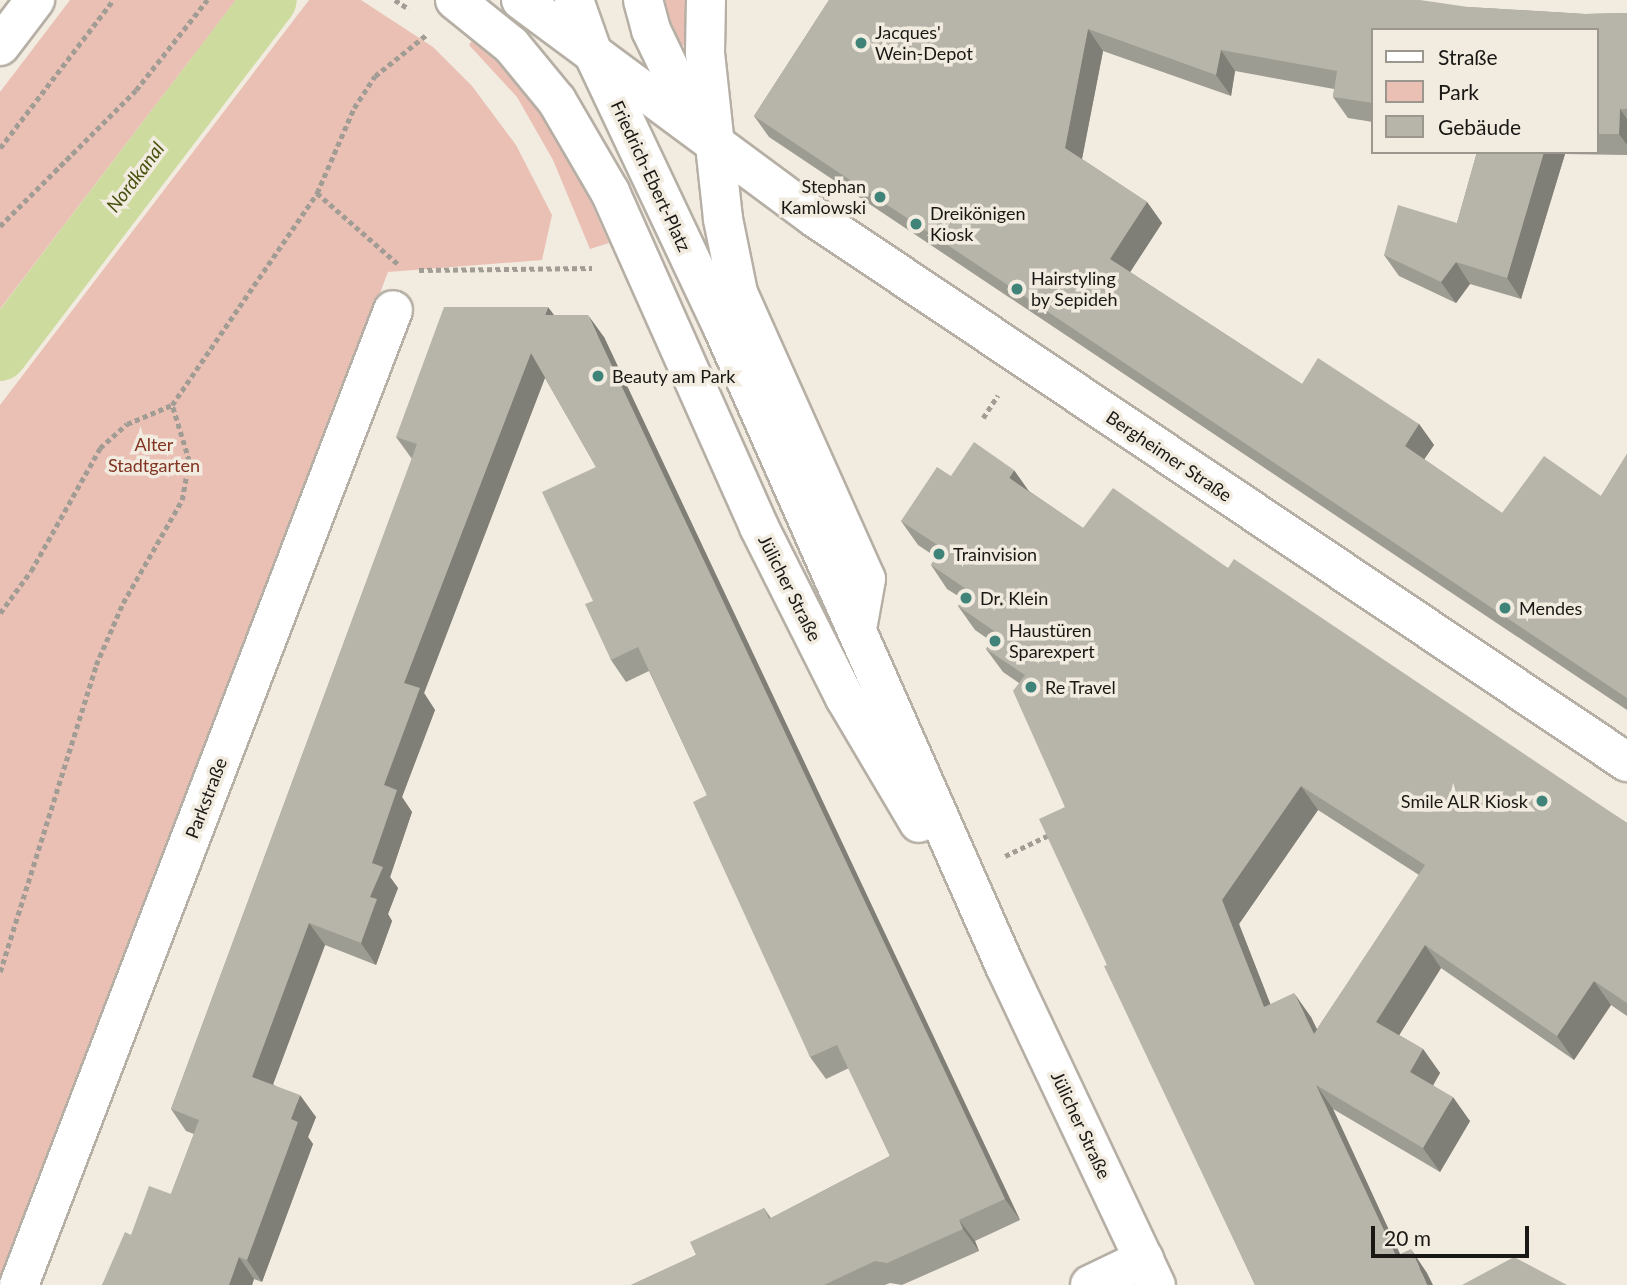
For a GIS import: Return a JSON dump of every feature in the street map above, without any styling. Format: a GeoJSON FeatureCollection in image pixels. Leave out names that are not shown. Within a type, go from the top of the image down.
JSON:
{"type":"FeatureCollection","features":[{"type":"Feature","properties":{"kind":"main road"},"geometry":{"type":"LineString","coordinates":[[0,46],[35,0]]}},
{"type":"Feature","properties":{"kind":"main road","name":"Friedrich-Ebert-Platz"},"geometry":{"type":"LineString","coordinates":[[521,0],[574,21],[716,142]]}},
{"type":"Feature","properties":{"kind":"main road","name":"Friedrich-Ebert-Platz"},"geometry":{"type":"LineString","coordinates":[[574,21],[601,0]]}},
{"type":"Feature","properties":{"kind":"main road"},"geometry":{"type":"LineString","coordinates":[[643,0],[651,30],[676,82],[716,142]]}},
{"type":"Feature","properties":{"kind":"main road"},"geometry":{"type":"LineString","coordinates":[[706,0],[705,53],[723,219],[738,293],[866,579],[857,629]]}},
{"type":"Feature","properties":{"kind":"main road"},"geometry":{"type":"LineString","coordinates":[[446,14],[511,45],[558,101],[610,192]]}},
{"type":"Feature","properties":{"kind":"main road","name":"Friedrich-Ebert-Platz"},"geometry":{"type":"LineString","coordinates":[[574,21],[584,121],[610,192]]}},
{"type":"Feature","properties":{"kind":"main road","name":"Friedrich-Ebert-Platz"},"geometry":{"type":"LineString","coordinates":[[574,21],[711,302]]}},
{"type":"Feature","properties":{"kind":"main road","name":"Bergheimer Straße"},"geometry":{"type":"LineString","coordinates":[[716,142],[814,217],[1627,762]]}},
{"type":"Feature","properties":{"kind":"main road","name":"Jülicher Straße"},"geometry":{"type":"LineString","coordinates":[[610,192],[759,527],[845,698],[1005,966]]}},
{"type":"Feature","properties":{"kind":"main road","name":"Jülicher Straße"},"geometry":{"type":"LineString","coordinates":[[711,302],[1005,966],[1150,1272]]}},
{"type":"Feature","properties":{"kind":"main road","name":"Parkstraße"},"geometry":{"type":"LineString","coordinates":[[19,1285],[393,310]]}},
{"type":"Feature","properties":{"kind":"main road"},"geometry":{"type":"LineString","coordinates":[[1090,1285],[1150,1272]]}},
{"type":"Feature","properties":{"kind":"path"},"geometry":{"type":"LineString","coordinates":[[0,148],[113,0]]}},
{"type":"Feature","properties":{"kind":"path"},"geometry":{"type":"LineString","coordinates":[[0,226],[136,90],[207,0]]}},
{"type":"Feature","properties":{"kind":"path"},"geometry":{"type":"LineString","coordinates":[[0,613],[31,571],[100,447],[127,424],[172,405],[317,193],[354,108],[375,76],[446,14]]}},
{"type":"Feature","properties":{"kind":"path"},"geometry":{"type":"LineString","coordinates":[[317,193],[406,270],[593,268]]}},
{"type":"Feature","properties":{"kind":"path"},"geometry":{"type":"LineString","coordinates":[[587,257],[600,278]]}},
{"type":"Feature","properties":{"kind":"path"},"geometry":{"type":"LineString","coordinates":[[0,972],[96,665],[123,603],[182,500],[189,461],[172,405]]}},
{"type":"Feature","properties":{"kind":"path"},"geometry":{"type":"LineString","coordinates":[[965,875],[1062,828]]}},
{"type":"Feature","properties":{"kind":"green space"},"geometry":{"type":"Polygon","coordinates":[[[70,0],[236,0],[0,309],[0,92],[70,0]]]}},
{"type":"Feature","properties":{"kind":"green space","name":"Alter Stadtgarten"},"geometry":{"type":"Polygon","coordinates":[[[309,0],[361,0],[433,47],[472,86],[516,145],[552,215],[542,260],[388,272],[5,1285],[0,1285],[0,405],[309,0]]]}},
{"type":"Feature","properties":{"kind":"green space"},"geometry":{"type":"Polygon","coordinates":[[[661,0],[695,0],[695,41],[682,46],[661,0]]]}},
{"type":"Feature","properties":{"kind":"green space"},"geometry":{"type":"Polygon","coordinates":[[[478,32],[543,112],[573,162],[609,243],[590,249],[553,160],[517,97],[469,45],[478,32]]]}},
{"type":"Feature","properties":{"kind":"building"},"geometry":{"type":"Polygon","coordinates":[[[829,0],[1420,0],[1468,7],[1585,14],[1627,13],[1627,109],[1620,109],[1619,134],[1599,134],[1599,28],[1372,28],[1372,103],[1333,97],[1337,71],[1221,50],[1216,75],[1088,29],[1065,148],[1147,202],[1110,259],[1302,384],[1318,358],[1419,424],[1405,446],[1502,513],[1544,456],[1601,496],[1627,454],[1627,698],[754,116],[829,0]]]}},
{"type":"Feature","properties":{"kind":"building"},"geometry":{"type":"Polygon","coordinates":[[[1476,154],[1543,154],[1507,278],[1456,262],[1441,282],[1384,255],[1398,205],[1457,223],[1476,154]]]}},
{"type":"Feature","properties":{"kind":"building"},"geometry":{"type":"Polygon","coordinates":[[[444,307],[548,307],[545,315],[588,315],[1005,1199],[959,1220],[963,1229],[887,1263],[875,1261],[824,1285],[631,1285],[696,1255],[690,1242],[764,1208],[769,1219],[890,1156],[837,1045],[810,1057],[693,802],[707,795],[638,647],[611,660],[585,604],[593,601],[542,492],[596,467],[531,353],[404,683],[420,688],[384,785],[397,790],[372,863],[383,867],[370,897],[377,899],[361,943],[309,923],[252,1077],[300,1095],[291,1119],[298,1122],[247,1260],[239,1257],[229,1285],[102,1285],[125,1232],[131,1235],[149,1186],[171,1194],[199,1120],[171,1109],[417,444],[396,437],[444,307]]]}},
{"type":"Feature","properties":{"kind":"building"},"geometry":{"type":"Polygon","coordinates":[[[974,442],[1014,470],[1009,478],[1083,528],[1113,488],[1228,568],[1234,559],[1627,823],[1627,1003],[1594,981],[1557,1036],[1425,945],[1376,1022],[1423,1049],[1410,1072],[1453,1097],[1423,1148],[1316,1085],[1396,1256],[1411,1249],[1427,1285],[1255,1285],[1104,966],[1107,965],[1039,819],[1065,807],[1013,691],[1025,675],[986,649],[997,633],[958,606],[969,591],[931,565],[942,548],[901,521],[937,467],[951,476],[974,442]],[[1301,786],[1222,900],[1264,1007],[1294,993],[1314,1034],[1425,865],[1301,786]]]}},
{"type":"Feature","properties":{"kind":"building"},"geometry":{"type":"Polygon","coordinates":[[[1514,1257],[1567,1285],[1462,1285],[1514,1257]]]}},
{"type":"Feature","properties":{"kind":"waterway","name":"Nordkanal"},"geometry":{"type":"LineString","coordinates":[[0,354],[270,0]]}},
{"type":"Feature","properties":{"kind":"place","name":"Jacques' Wein-Depot"},"geometry":{"type":"Point","coordinates":[861,43]}},
{"type":"Feature","properties":{"kind":"place","name":"Stephan Kamlowski"},"geometry":{"type":"Point","coordinates":[880,197]}},
{"type":"Feature","properties":{"kind":"place","name":"Dreikönigen Kiosk"},"geometry":{"type":"Point","coordinates":[916,224]}},
{"type":"Feature","properties":{"kind":"place","name":"Hairstyling by Sepideh"},"geometry":{"type":"Point","coordinates":[1017,289]}},
{"type":"Feature","properties":{"kind":"place","name":"Beauty am Park"},"geometry":{"type":"Point","coordinates":[598,376]}},
{"type":"Feature","properties":{"kind":"place","name":"Trainvision"},"geometry":{"type":"Point","coordinates":[939,554]}},
{"type":"Feature","properties":{"kind":"place","name":"Dr. Klein"},"geometry":{"type":"Point","coordinates":[966,598]}},
{"type":"Feature","properties":{"kind":"place","name":"Mendes"},"geometry":{"type":"Point","coordinates":[1505,608]}},
{"type":"Feature","properties":{"kind":"place","name":"Haustüren Sparexpert"},"geometry":{"type":"Point","coordinates":[995,641]}},
{"type":"Feature","properties":{"kind":"place","name":"Re Travel"},"geometry":{"type":"Point","coordinates":[1031,687]}},
{"type":"Feature","properties":{"kind":"place","name":"Smile ALR Kiosk"},"geometry":{"type":"Point","coordinates":[1542,801]}}]}
